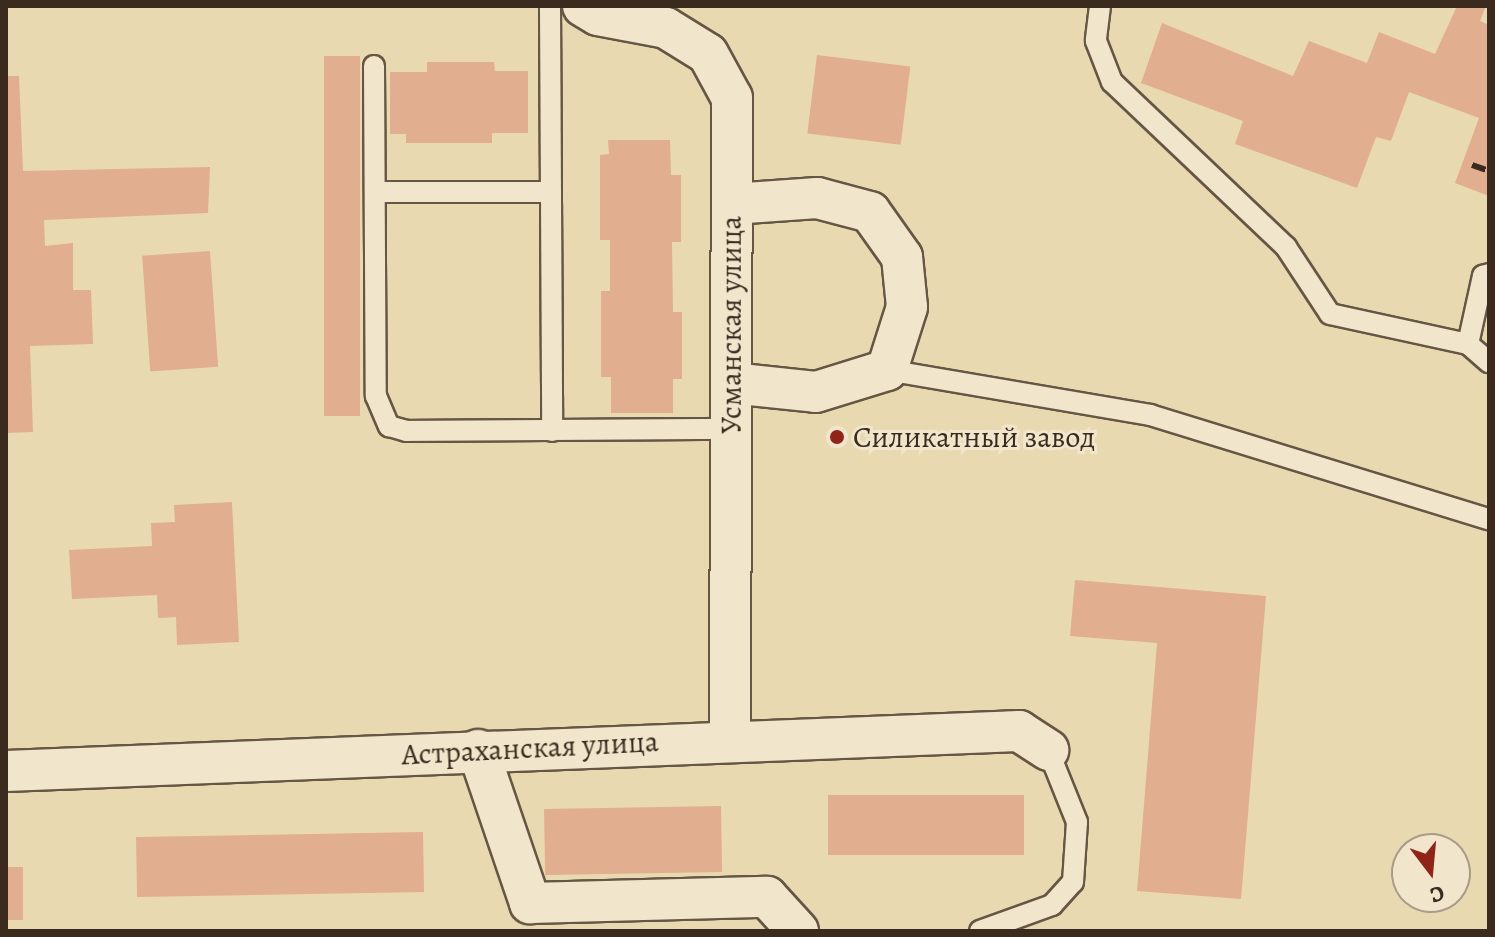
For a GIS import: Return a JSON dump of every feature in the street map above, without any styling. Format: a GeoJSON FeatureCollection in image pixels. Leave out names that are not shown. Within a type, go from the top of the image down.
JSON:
{"type":"FeatureCollection","features":[{"type":"Feature","properties":{"kind":"street","name":"Усманская улица"},"geometry":{"type":"LineString","coordinates":[[583,6],[598,15],[666,28],[708,54],[732,98],[730,739]]}},
{"type":"Feature","properties":{"kind":"street"},"geometry":{"type":"LineString","coordinates":[[731,383],[816,392],[887,370],[907,307],[902,257],[870,212],[817,198],[732,204]]}},
{"type":"Feature","properties":{"kind":"street","name":"Астраханская улица"},"geometry":{"type":"LineString","coordinates":[[6,771],[730,739],[1019,731],[1048,750]]}},
{"type":"Feature","properties":{"kind":"street"},"geometry":{"type":"LineString","coordinates":[[478,750],[530,903],[767,897],[798,931]]}},
{"type":"Feature","properties":{"kind":"lane"},"geometry":{"type":"LineString","coordinates":[[550,6],[552,431]]}},
{"type":"Feature","properties":{"kind":"lane"},"geometry":{"type":"LineString","coordinates":[[1100,6],[1096,41],[1112,82],[1286,247],[1330,314],[1468,344],[1489,362]]}},
{"type":"Feature","properties":{"kind":"lane"},"geometry":{"type":"LineString","coordinates":[[374,66],[376,396],[389,426],[406,431],[731,429]]}},
{"type":"Feature","properties":{"kind":"lane"},"geometry":{"type":"LineString","coordinates":[[375,192],[551,192]]}},
{"type":"Feature","properties":{"kind":"lane"},"geometry":{"type":"LineString","coordinates":[[1468,344],[1483,276],[1489,274]]}},
{"type":"Feature","properties":{"kind":"lane"},"geometry":{"type":"LineString","coordinates":[[887,370],[1150,415],[1489,519]]}},
{"type":"Feature","properties":{"kind":"lane"},"geometry":{"type":"LineString","coordinates":[[980,931],[1052,905],[1073,882],[1077,822],[1048,750]]}},
{"type":"Feature","properties":{"kind":"building"},"geometry":{"type":"Polygon","coordinates":[[[1457,6],[1486,6],[1480,21],[1489,25],[1489,196],[1455,183],[1479,118],[1409,92],[1391,141],[1376,137],[1357,188],[1235,144],[1243,121],[1141,83],[1162,23],[1293,76],[1309,41],[1367,63],[1379,32],[1435,54],[1457,6]]]}},
{"type":"Feature","properties":{"kind":"building"},"geometry":{"type":"Polygon","coordinates":[[[817,55],[910,66],[901,145],[807,133],[817,55]]]}},
{"type":"Feature","properties":{"kind":"building"},"geometry":{"type":"Polygon","coordinates":[[[324,56],[360,56],[360,416],[324,416],[324,56]]]}},
{"type":"Feature","properties":{"kind":"building"},"geometry":{"type":"Polygon","coordinates":[[[427,62],[494,62],[495,71],[528,71],[528,133],[492,133],[492,143],[406,143],[406,134],[390,134],[390,72],[427,72],[427,62]]]}},
{"type":"Feature","properties":{"kind":"building"},"geometry":{"type":"Polygon","coordinates":[[[6,76],[19,76],[23,171],[210,167],[208,213],[44,220],[45,246],[73,243],[73,290],[91,290],[93,344],[30,346],[33,432],[6,433],[6,76]]]}},
{"type":"Feature","properties":{"kind":"building"},"geometry":{"type":"Polygon","coordinates":[[[608,140],[670,140],[671,175],[681,175],[681,242],[672,242],[673,312],[682,312],[682,379],[673,379],[673,413],[611,413],[611,377],[601,377],[601,291],[610,291],[610,240],[600,240],[600,155],[609,154],[608,140]]]}},
{"type":"Feature","properties":{"kind":"building"},"geometry":{"type":"Polygon","coordinates":[[[210,251],[218,367],[150,371],[142,256],[210,251]]]}},
{"type":"Feature","properties":{"kind":"building"},"geometry":{"type":"Polygon","coordinates":[[[232,502],[239,642],[177,645],[176,617],[158,618],[157,595],[72,599],[69,550],[152,546],[151,523],[175,522],[174,505],[232,502]]]}},
{"type":"Feature","properties":{"kind":"building"},"geometry":{"type":"Polygon","coordinates":[[[1075,580],[1266,596],[1241,899],[1137,891],[1157,643],[1070,636],[1075,580]]]}},
{"type":"Feature","properties":{"kind":"building"},"geometry":{"type":"Polygon","coordinates":[[[828,795],[1024,795],[1024,855],[828,855],[828,795]]]}},
{"type":"Feature","properties":{"kind":"building"},"geometry":{"type":"Polygon","coordinates":[[[721,806],[722,872],[545,875],[544,809],[721,806]]]}},
{"type":"Feature","properties":{"kind":"building"},"geometry":{"type":"Polygon","coordinates":[[[423,832],[424,892],[137,897],[136,837],[423,832]]]}},
{"type":"Feature","properties":{"kind":"building"},"geometry":{"type":"Polygon","coordinates":[[[6,867],[23,867],[23,920],[6,920],[6,867]]]}},
{"type":"Feature","properties":{"kind":"railway"},"geometry":{"type":"LineString","coordinates":[[1472,165],[1489,171]]}},
{"type":"Feature","properties":{"kind":"place","name":"Силикатный завод"},"geometry":{"type":"Point","coordinates":[837,437]}}]}
